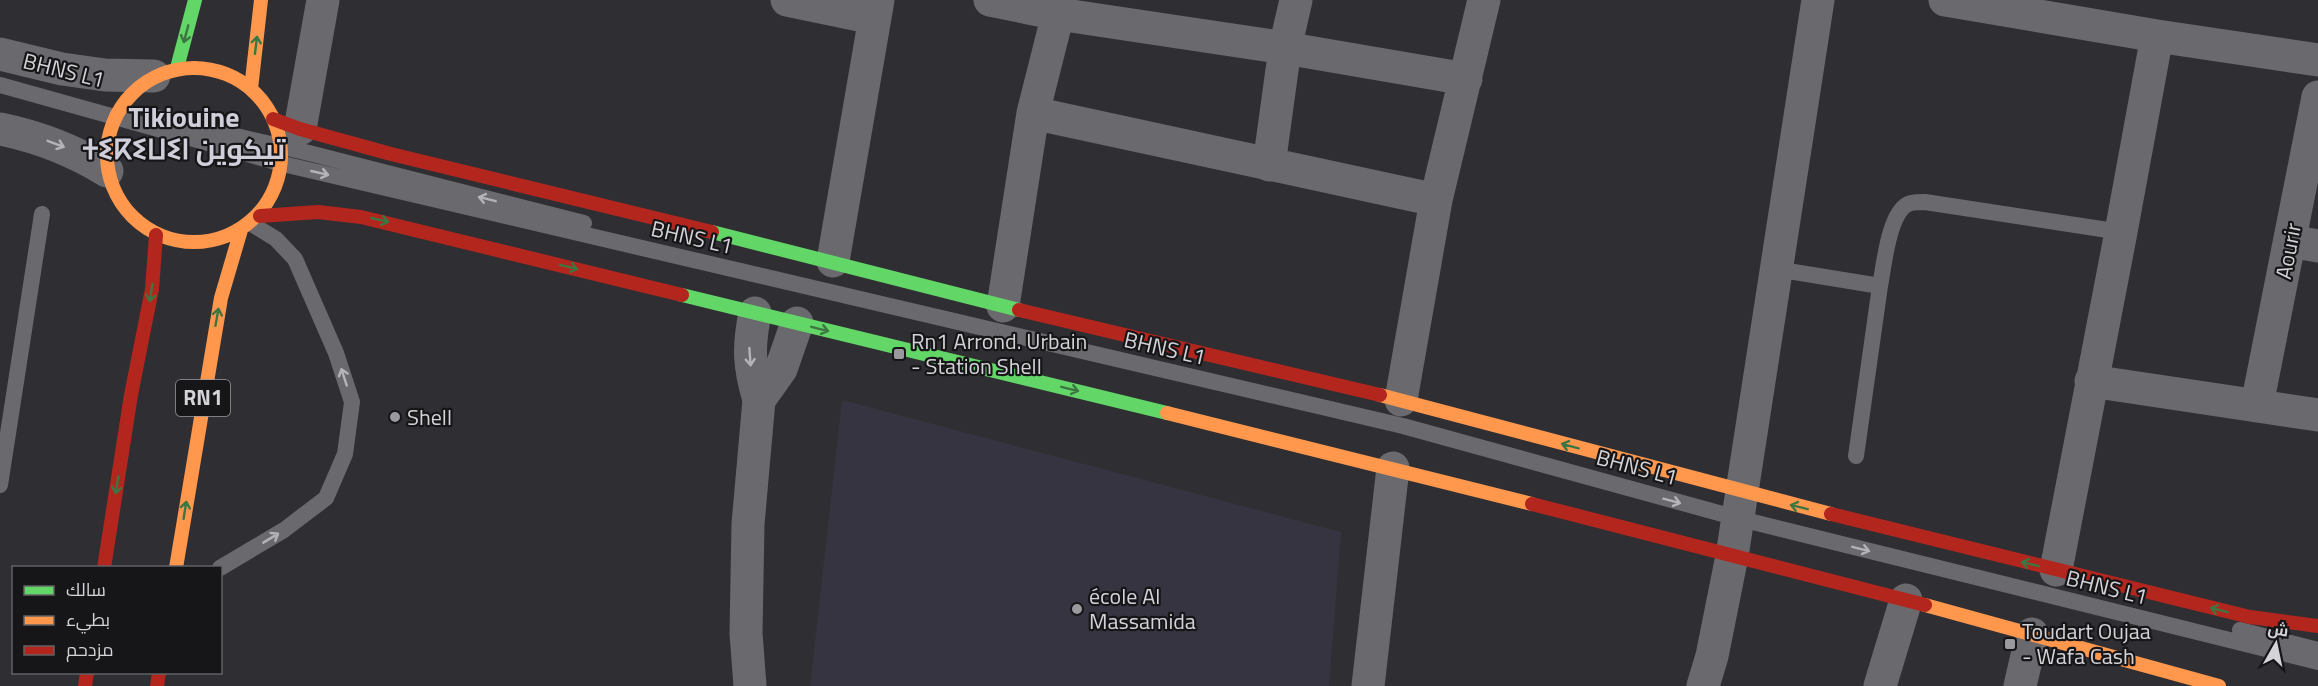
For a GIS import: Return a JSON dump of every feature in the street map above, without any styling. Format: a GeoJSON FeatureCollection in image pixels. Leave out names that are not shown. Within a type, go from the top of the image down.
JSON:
{"type":"FeatureCollection","features":[{"type":"Feature","properties":{"kind":"main road"},"geometry":{"type":"LineString","coordinates":[[195,0],[166,72],[135,89],[118,112],[108,138],[107,171],[117,196],[133,218],[156,235],[185,242],[213,241],[250,223],[289,212],[348,213],[1394,468],[1906,600],[2219,686]]}},
{"type":"Feature","properties":{"kind":"main road"},"geometry":{"type":"LineString","coordinates":[[251,89],[261,0]]}},
{"type":"Feature","properties":{"kind":"main road","name":"RN1"},"geometry":{"type":"LineString","coordinates":[[166,72],[197,68],[216,71],[235,79],[251,89],[284,131],[283,164],[277,187],[250,223],[221,298],[176,566]]}},
{"type":"Feature","properties":{"kind":"main road"},"geometry":{"type":"LineString","coordinates":[[284,131],[391,154],[832,261],[1003,306],[1401,400],[1739,505],[2056,570],[2250,617],[2318,626]]}},
{"type":"Feature","properties":{"kind":"main road"},"geometry":{"type":"LineString","coordinates":[[104,566],[131,395],[152,289],[156,235]]}},
{"type":"Feature","properties":{"kind":"street"},"geometry":{"type":"LineString","coordinates":[[284,131],[323,0]]}},
{"type":"Feature","properties":{"kind":"street"},"geometry":{"type":"LineString","coordinates":[[787,0],[876,9],[832,261]]}},
{"type":"Feature","properties":{"kind":"street"},"geometry":{"type":"LineString","coordinates":[[990,0],[1058,14],[1285,48],[1466,79]]}},
{"type":"Feature","properties":{"kind":"street"},"geometry":{"type":"LineString","coordinates":[[1269,165],[1285,48],[1296,0]]}},
{"type":"Feature","properties":{"kind":"street"},"geometry":{"type":"LineString","coordinates":[[1401,400],[1436,200],[1484,0]]}},
{"type":"Feature","properties":{"kind":"street"},"geometry":{"type":"LineString","coordinates":[[1703,686],[1712,656],[1732,556],[1818,0]]}},
{"type":"Feature","properties":{"kind":"street"},"geometry":{"type":"LineString","coordinates":[[1945,0],[2157,36],[2318,60]]}},
{"type":"Feature","properties":{"kind":"street"},"geometry":{"type":"LineString","coordinates":[[1003,306],[1033,113],[1058,14]]}},
{"type":"Feature","properties":{"kind":"street"},"geometry":{"type":"LineString","coordinates":[[2056,570],[2157,36]]}},
{"type":"Feature","properties":{"kind":"street"},"geometry":{"type":"LineString","coordinates":[[0,54],[62,69],[105,75],[166,72]]}},
{"type":"Feature","properties":{"kind":"street","name":"Aourir"},"geometry":{"type":"LineString","coordinates":[[2257,405],[2304,244],[2318,97]]}},
{"type":"Feature","properties":{"kind":"street"},"geometry":{"type":"LineString","coordinates":[[1033,113],[1436,200]]}},
{"type":"Feature","properties":{"kind":"street"},"geometry":{"type":"LineString","coordinates":[[0,129],[34,136],[59,145],[107,171]]}},
{"type":"Feature","properties":{"kind":"street"},"geometry":{"type":"LineString","coordinates":[[750,686],[746,622],[748,524],[759,400],[750,362],[749,342],[755,313]]}},
{"type":"Feature","properties":{"kind":"street"},"geometry":{"type":"LineString","coordinates":[[759,400],[782,369],[797,323]]}},
{"type":"Feature","properties":{"kind":"street"},"geometry":{"type":"LineString","coordinates":[[2091,381],[2318,416]]}},
{"type":"Feature","properties":{"kind":"street"},"geometry":{"type":"LineString","coordinates":[[1368,686],[1394,468]]}},
{"type":"Feature","properties":{"kind":"street"},"geometry":{"type":"LineString","coordinates":[[1880,686],[1906,600]]}},
{"type":"Feature","properties":{"kind":"street"},"geometry":{"type":"LineString","coordinates":[[2020,686],[2032,634]]}},
{"type":"Feature","properties":{"kind":"lane","name":"BHNS L1"},"geometry":{"type":"LineString","coordinates":[[0,78],[283,164],[1739,505],[2318,662]]}},
{"type":"Feature","properties":{"kind":"lane","name":"BHNS L1"},"geometry":{"type":"LineString","coordinates":[[0,86],[118,112],[284,131],[615,231],[953,314],[1253,379],[1739,505],[2318,650]]}},
{"type":"Feature","properties":{"kind":"lane"},"geometry":{"type":"LineString","coordinates":[[1856,456],[1880,286],[1893,223],[1899,210],[1909,203],[1925,202],[2121,232]]}},
{"type":"Feature","properties":{"kind":"lane"},"geometry":{"type":"LineString","coordinates":[[0,485],[42,214]]}},
{"type":"Feature","properties":{"kind":"lane"},"geometry":{"type":"LineString","coordinates":[[222,567],[284,530],[327,498],[345,454],[352,402],[336,353],[296,260],[276,239],[250,223]]}},
{"type":"Feature","properties":{"kind":"lane"},"geometry":{"type":"LineString","coordinates":[[1776,269],[1880,286]]}},
{"type":"Feature","properties":{"kind":"shaded area","name":"école Al Massamida"},"geometry":{"type":"Polygon","coordinates":[[[842,400],[1341,532],[1329,686],[810,686],[842,400]]]}},
{"type":"Feature","properties":{"kind":"traffic: fast"},"geometry":{"type":"LineString","coordinates":[[177,68],[195,0]]}},
{"type":"Feature","properties":{"kind":"traffic: fast"},"geometry":{"type":"LineString","coordinates":[[712,232],[1019,310]]}},
{"type":"Feature","properties":{"kind":"traffic: fast"},"geometry":{"type":"LineString","coordinates":[[682,295],[1167,413]]}},
{"type":"Feature","properties":{"kind":"traffic: slow"},"geometry":{"type":"LineString","coordinates":[[251,89],[261,0]]}},
{"type":"Feature","properties":{"kind":"traffic: slow"},"geometry":{"type":"LineString","coordinates":[[194,68],[211,69],[227,74],[243,82],[256,93],[267,106],[275,122],[280,138],[281,155],[280,172],[275,188],[267,204],[256,217],[243,228],[227,236],[211,241],[194,242],[177,241],[161,236],[145,228],[132,217],[121,204],[113,188],[108,172],[107,155],[108,138],[113,122],[121,106],[132,93],[145,82],[161,74],[177,69],[194,68]]}},
{"type":"Feature","properties":{"kind":"traffic: slow"},"geometry":{"type":"LineString","coordinates":[[176,566],[221,298],[241,230]]}},
{"type":"Feature","properties":{"kind":"traffic: slow"},"geometry":{"type":"LineString","coordinates":[[1380,395],[1831,514]]}},
{"type":"Feature","properties":{"kind":"traffic: slow"},"geometry":{"type":"LineString","coordinates":[[1167,413],[1532,504]]}},
{"type":"Feature","properties":{"kind":"traffic: slow"},"geometry":{"type":"LineString","coordinates":[[1925,605],[2219,686]]}},
{"type":"Feature","properties":{"kind":"traffic: jam"},"geometry":{"type":"LineString","coordinates":[[273,119],[300,129],[391,154],[712,232]]}},
{"type":"Feature","properties":{"kind":"traffic: jam"},"geometry":{"type":"LineString","coordinates":[[260,216],[318,212],[361,217],[682,295]]}},
{"type":"Feature","properties":{"kind":"traffic: jam"},"geometry":{"type":"LineString","coordinates":[[104,566],[131,395],[152,289],[156,235]]}},
{"type":"Feature","properties":{"kind":"traffic: jam"},"geometry":{"type":"LineString","coordinates":[[1019,310],[1380,395]]}},
{"type":"Feature","properties":{"kind":"traffic: jam"},"geometry":{"type":"LineString","coordinates":[[1532,504],[1925,605]]}},
{"type":"Feature","properties":{"kind":"traffic: jam"},"geometry":{"type":"LineString","coordinates":[[1831,514],[2250,617],[2318,626]]}},
{"type":"Feature","properties":{"kind":"traffic: jam"},"geometry":{"type":"LineString","coordinates":[[85,686],[87,674]]}},
{"type":"Feature","properties":{"kind":"traffic: jam"},"geometry":{"type":"LineString","coordinates":[[157,686],[159,674]]}},
{"type":"Feature","properties":{"kind":"place","name":"Rn1 Arrond. Urbain - Station Shell"},"geometry":{"type":"Point","coordinates":[899,354]}},
{"type":"Feature","properties":{"kind":"place","name":"Shell"},"geometry":{"type":"Point","coordinates":[395,417]}},
{"type":"Feature","properties":{"kind":"place","name":"école Al Massamida"},"geometry":{"type":"Point","coordinates":[1077,609]}},
{"type":"Feature","properties":{"kind":"place","name":"Toudart Oujaa - Wafa Cash"},"geometry":{"type":"Point","coordinates":[2010,644]}},
{"type":"Feature","properties":{"kind":"district","name":"Tikiouine ⵜⵉⴽⵉⵡⵉⵏ تيكوين"},"geometry":{"type":"Point","coordinates":[184,133]}}]}
